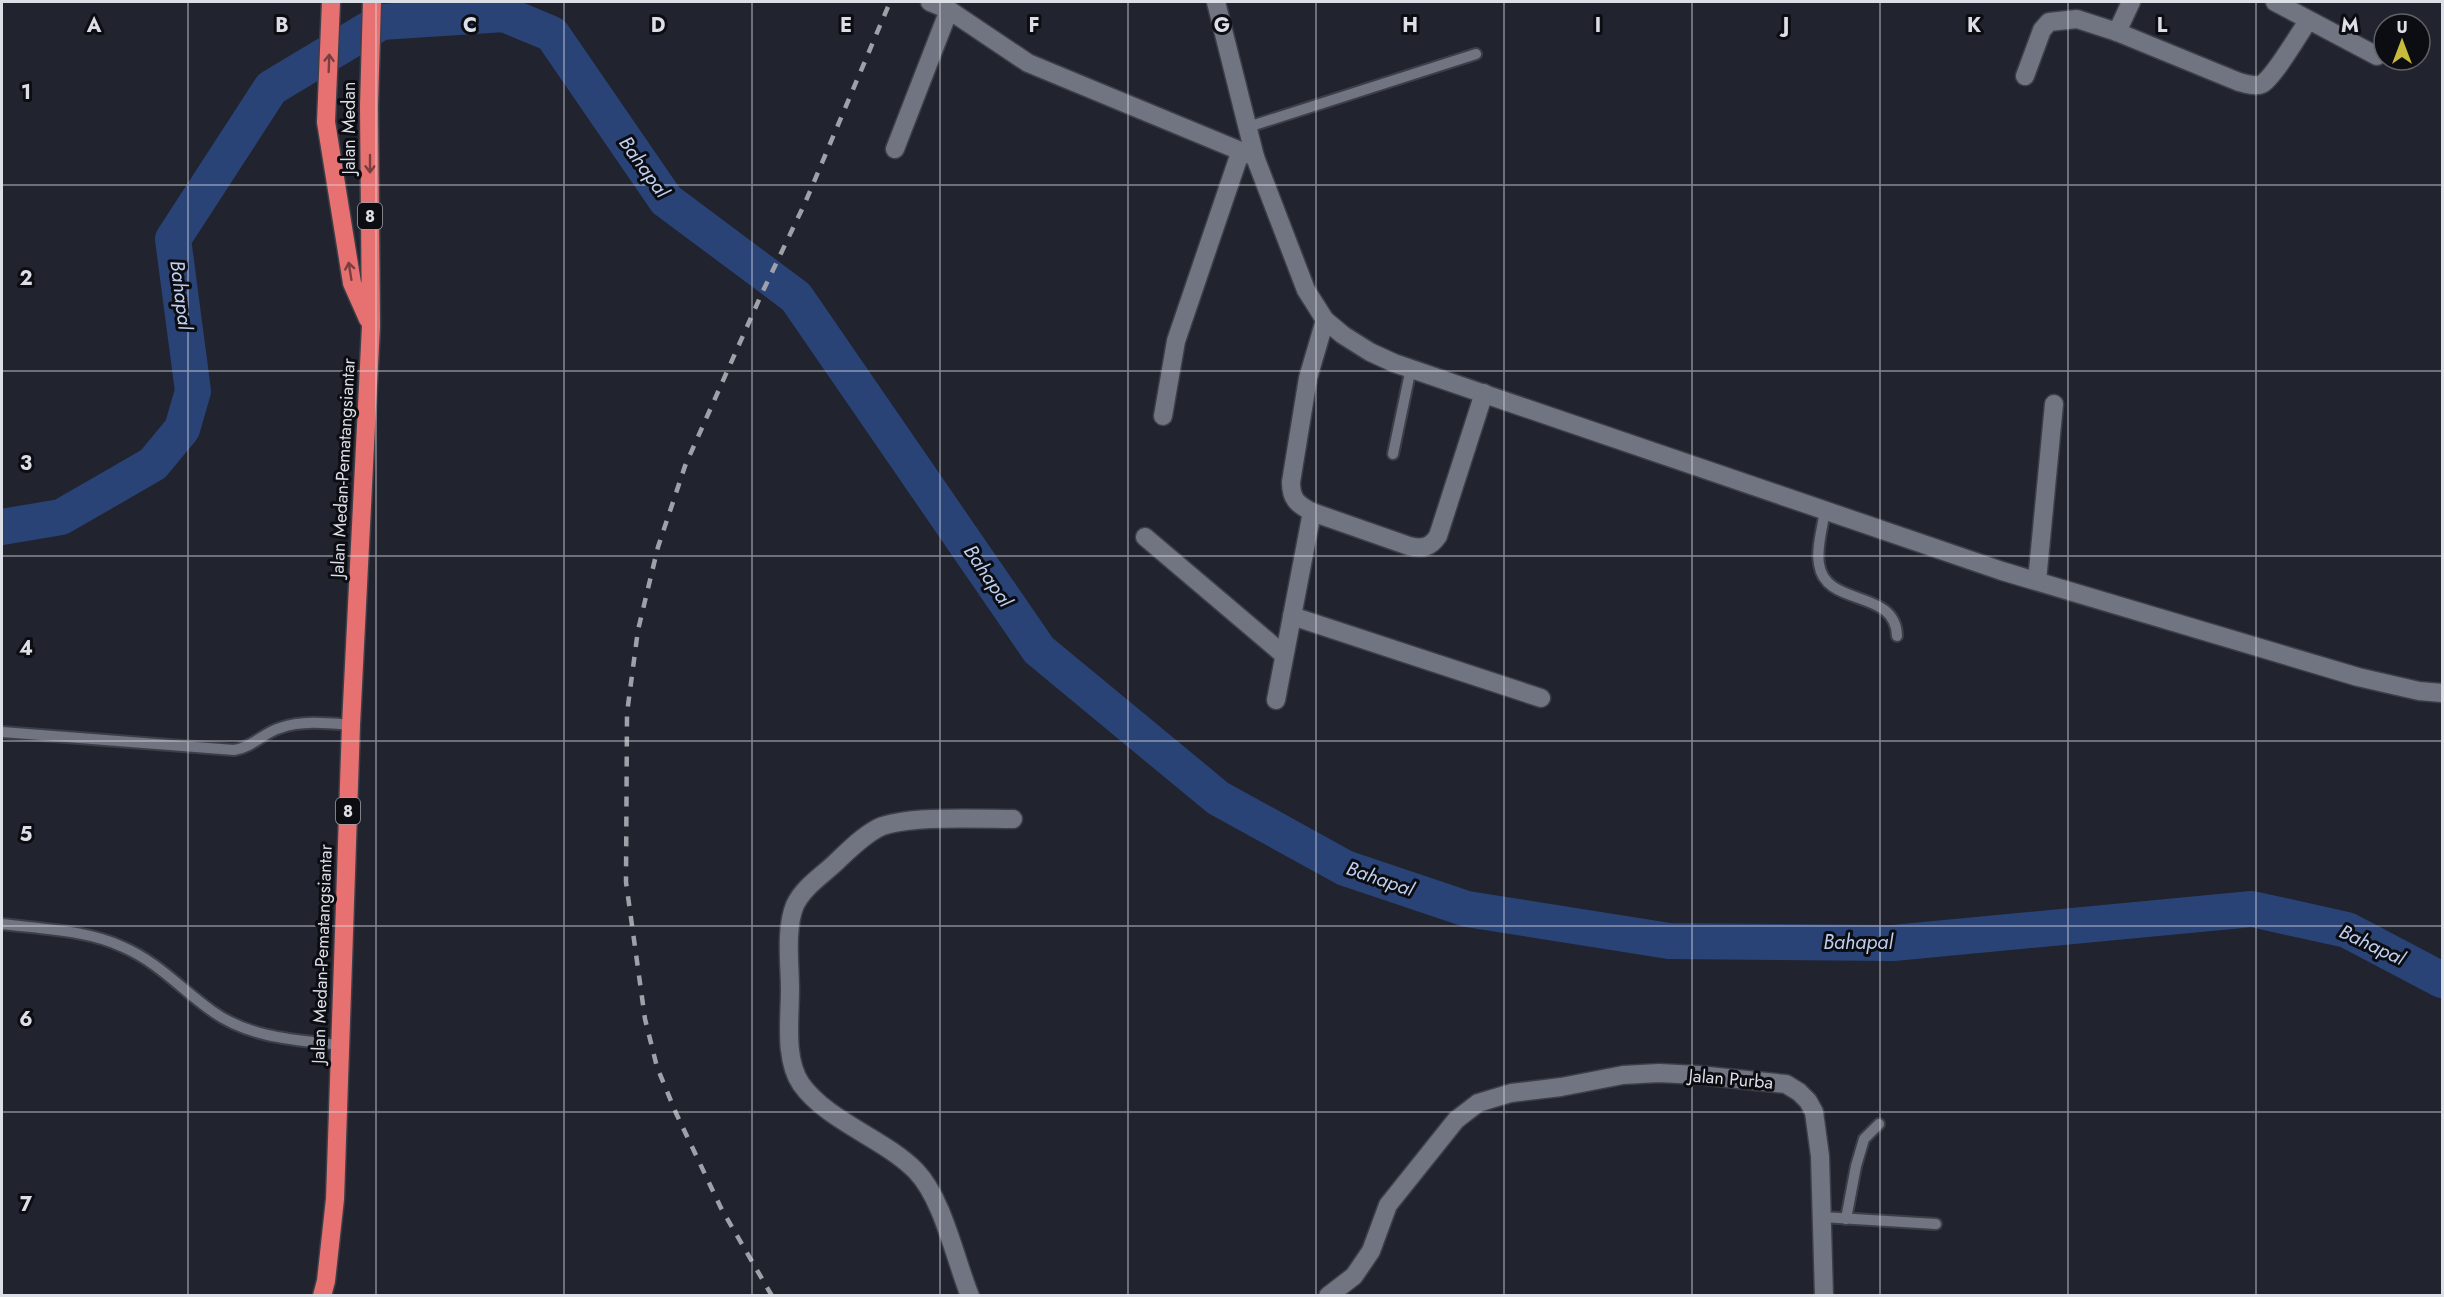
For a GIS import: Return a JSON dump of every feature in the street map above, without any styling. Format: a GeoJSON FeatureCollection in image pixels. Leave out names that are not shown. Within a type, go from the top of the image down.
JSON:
{"type":"FeatureCollection","features":[{"type":"Feature","properties":{"kind":"highway","name":"8"},"geometry":{"type":"LineString","coordinates":[[332,2],[326,122],[352,283],[371,326]]}},
{"type":"Feature","properties":{"kind":"highway","name":"Jalan Medan"},"geometry":{"type":"LineString","coordinates":[[371,326],[369,106],[372,2]]}},
{"type":"Feature","properties":{"kind":"highway","name":"Jalan Medan-Pematangsiantar"},"geometry":{"type":"LineString","coordinates":[[322,1296],[326,1281],[335,1198],[351,725],[371,326]]}},
{"type":"Feature","properties":{"kind":"street"},"geometry":{"type":"LineString","coordinates":[[930,2],[949,10],[1028,63],[1247,155],[1306,290],[1325,320],[1370,352],[2002,571],[2358,677],[2419,691],[2442,693]]}},
{"type":"Feature","properties":{"kind":"street"},"geometry":{"type":"LineString","coordinates":[[1163,416],[1176,341],[1247,155],[1248,127],[1216,2]]}},
{"type":"Feature","properties":{"kind":"street"},"geometry":{"type":"LineString","coordinates":[[2117,32],[2131,2]]}},
{"type":"Feature","properties":{"kind":"street"},"geometry":{"type":"LineString","coordinates":[[2275,2],[2372,55]]}},
{"type":"Feature","properties":{"kind":"street"},"geometry":{"type":"LineString","coordinates":[[895,149],[949,10]]}},
{"type":"Feature","properties":{"kind":"street"},"geometry":{"type":"LineString","coordinates":[[2025,76],[2042,30],[2049,22],[2077,19],[2117,32],[2239,82],[2251,85],[2262,84],[2270,77],[2308,21]]}},
{"type":"Feature","properties":{"kind":"street"},"geometry":{"type":"LineString","coordinates":[[1325,320],[1308,378],[1291,482],[1292,498],[1300,506],[1312,512],[1409,546],[1425,548],[1433,544],[1438,536],[1484,393]]}},
{"type":"Feature","properties":{"kind":"street"},"geometry":{"type":"LineString","coordinates":[[2037,581],[2054,404]]}},
{"type":"Feature","properties":{"kind":"street"},"geometry":{"type":"LineString","coordinates":[[1276,700],[1312,512]]}},
{"type":"Feature","properties":{"kind":"street"},"geometry":{"type":"LineString","coordinates":[[1145,537],[1284,655]]}},
{"type":"Feature","properties":{"kind":"street"},"geometry":{"type":"LineString","coordinates":[[1292,616],[1541,698]]}},
{"type":"Feature","properties":{"kind":"street"},"geometry":{"type":"LineString","coordinates":[[970,1296],[936,1201],[925,1182],[906,1162],[818,1102],[800,1083],[793,1065],[790,1037],[790,927],[795,905],[806,890],[866,835],[878,828],[910,822],[1013,819]]}},
{"type":"Feature","properties":{"kind":"street","name":"Jalan Purba"},"geometry":{"type":"LineString","coordinates":[[1328,1296],[1354,1276],[1371,1251],[1388,1205],[1456,1120],[1478,1103],[1511,1093],[1561,1087],[1623,1075],[1659,1073],[1786,1084],[1799,1092],[1814,1112],[1820,1156],[1824,1296]]}},
{"type":"Feature","properties":{"kind":"lane"},"geometry":{"type":"LineString","coordinates":[[1248,127],[1476,54]]}},
{"type":"Feature","properties":{"kind":"lane"},"geometry":{"type":"LineString","coordinates":[[1393,454],[1411,368]]}},
{"type":"Feature","properties":{"kind":"lane"},"geometry":{"type":"LineString","coordinates":[[1825,509],[1819,552],[1819,565],[1823,579],[1832,588],[1887,611],[1894,620],[1898,636]]}},
{"type":"Feature","properties":{"kind":"lane"},"geometry":{"type":"LineString","coordinates":[[2,732],[234,750],[246,748],[278,728],[295,724],[351,725]]}},
{"type":"Feature","properties":{"kind":"lane"},"geometry":{"type":"LineString","coordinates":[[2,924],[88,937],[123,946],[161,969],[213,1012],[248,1030],[282,1038],[340,1044]]}},
{"type":"Feature","properties":{"kind":"lane"},"geometry":{"type":"LineString","coordinates":[[1846,1219],[1856,1166],[1864,1139],[1879,1124]]}},
{"type":"Feature","properties":{"kind":"lane"},"geometry":{"type":"LineString","coordinates":[[1822,1217],[1936,1224]]}},
{"type":"Feature","properties":{"kind":"waterway","name":"Bahapal"},"geometry":{"type":"LineString","coordinates":[[2,527],[61,517],[153,464],[182,429],[193,391],[173,239],[271,88],[381,22],[504,14],[552,34],[666,200],[796,297],[1039,650],[1218,798],[1345,868],[1467,909],[1669,941],[1893,943],[2252,909],[2347,930],[2442,980]]}},
{"type":"Feature","properties":{"kind":"railway"},"geometry":{"type":"LineString","coordinates":[[772,1296],[721,1208],[676,1113],[657,1067],[645,1019],[626,882],[627,713],[638,630],[658,547],[685,466],[805,203],[890,2]]}}]}
